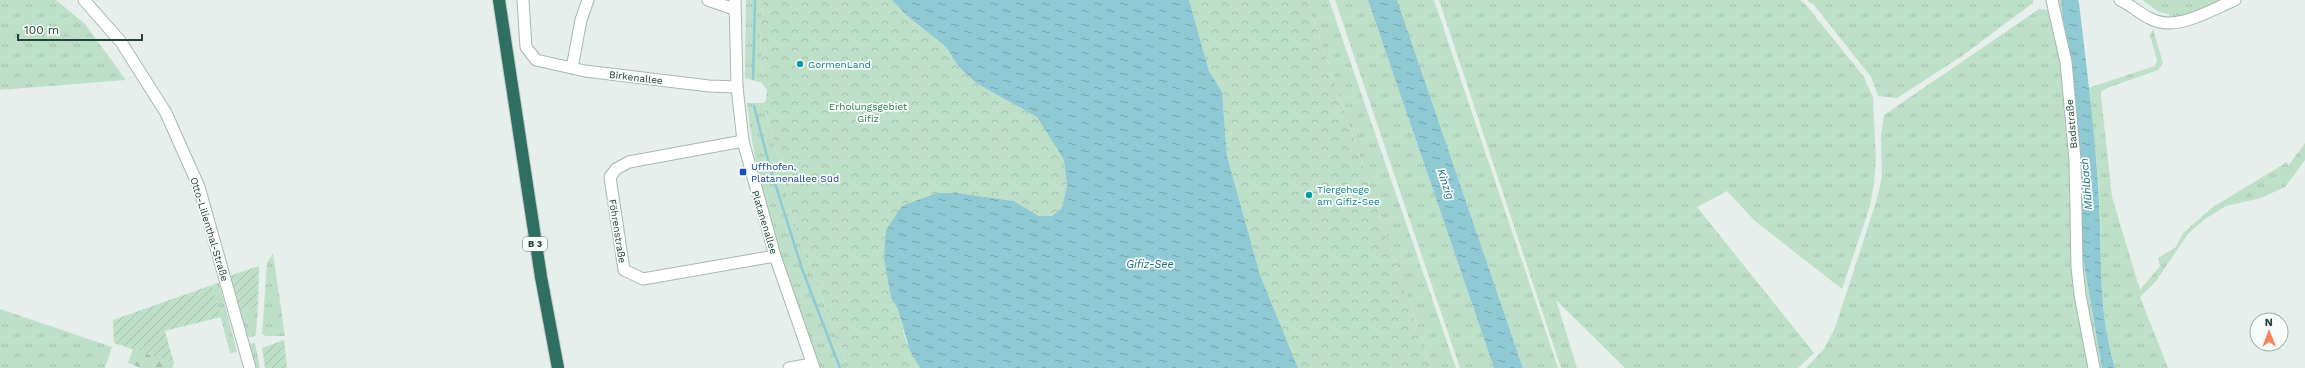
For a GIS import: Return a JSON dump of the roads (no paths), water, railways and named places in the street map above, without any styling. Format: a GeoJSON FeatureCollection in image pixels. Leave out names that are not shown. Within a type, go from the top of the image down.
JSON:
{"type":"FeatureCollection","features":[{"type":"Feature","properties":{"kind":"highway","name":"B 3"},"geometry":{"type":"LineString","coordinates":[[499,0],[539,269],[558,368]]}},
{"type":"Feature","properties":{"kind":"street","name":"Otto-Lilienthal-Straße"},"geometry":{"type":"LineString","coordinates":[[84,0],[121,42],[166,113],[199,187],[250,368]]}},
{"type":"Feature","properties":{"kind":"street","name":"Birkenallee"},"geometry":{"type":"LineString","coordinates":[[523,0],[526,48],[536,60],[572,68],[658,80],[737,87]]}},
{"type":"Feature","properties":{"kind":"street"},"geometry":{"type":"LineString","coordinates":[[572,68],[581,20],[588,0]]}},
{"type":"Feature","properties":{"kind":"street"},"geometry":{"type":"LineString","coordinates":[[708,0],[735,4]]}},
{"type":"Feature","properties":{"kind":"street","name":"Badstraße"},"geometry":{"type":"LineString","coordinates":[[2052,0],[2066,62],[2074,160],[2077,267],[2080,295],[2094,368]]}},
{"type":"Feature","properties":{"kind":"street"},"geometry":{"type":"LineString","coordinates":[[2120,0],[2150,19],[2168,23],[2179,23],[2235,0]]}},
{"type":"Feature","properties":{"kind":"street","name":"Platanenallee"},"geometry":{"type":"LineString","coordinates":[[735,4],[737,87],[744,141],[775,256],[813,366]]}},
{"type":"Feature","properties":{"kind":"street","name":"Föhrenstraße"},"geometry":{"type":"LineString","coordinates":[[744,141],[629,162],[616,169],[610,177],[624,270],[643,280],[775,256]]}},
{"type":"Feature","properties":{"kind":"street"},"geometry":{"type":"LineString","coordinates":[[789,368],[813,366]]}},
{"type":"Feature","properties":{"kind":"water","name":"Gifiz-See"},"geometry":{"type":"Polygon","coordinates":[[[892,0],[1189,0],[1209,71],[1222,92],[1227,156],[1260,275],[1298,368],[920,368],[910,351],[898,310],[891,297],[884,259],[886,230],[902,206],[937,193],[957,193],[1014,201],[1039,216],[1052,216],[1062,208],[1067,186],[1064,160],[1037,117],[976,83],[959,67],[946,47],[906,15],[892,0]]]}},
{"type":"Feature","properties":{"kind":"water","name":"Kinzig"},"geometry":{"type":"Polygon","coordinates":[[[1368,0],[1397,0],[1523,368],[1494,368],[1368,0]]]}},
{"type":"Feature","properties":{"kind":"water","name":"Mühlbach"},"geometry":{"type":"Polygon","coordinates":[[[2061,0],[2078,0],[2079,3],[2090,94],[2096,161],[2101,276],[2105,322],[2115,368],[2102,368],[2082,252],[2082,177],[2061,0]]]}},
{"type":"Feature","properties":{"kind":"waterway"},"geometry":{"type":"LineString","coordinates":[[753,79],[755,0]]}},
{"type":"Feature","properties":{"kind":"waterway"},"geometry":{"type":"LineString","coordinates":[[754,106],[769,164],[802,269],[840,368]]}},
{"type":"Feature","properties":{"kind":"place","name":"GormenLand"},"geometry":{"type":"Point","coordinates":[800,64]}},
{"type":"Feature","properties":{"kind":"place","name":"Uffhofen, Platanenallee Süd"},"geometry":{"type":"Point","coordinates":[743,172]}},
{"type":"Feature","properties":{"kind":"place","name":"Tiergehege am Gifiz-See"},"geometry":{"type":"Point","coordinates":[1309,195]}},
{"type":"Feature","properties":{"kind":"park label","name":"Erholungsgebiet Gifiz"},"geometry":{"type":"Point","coordinates":[868,112]}}]}
